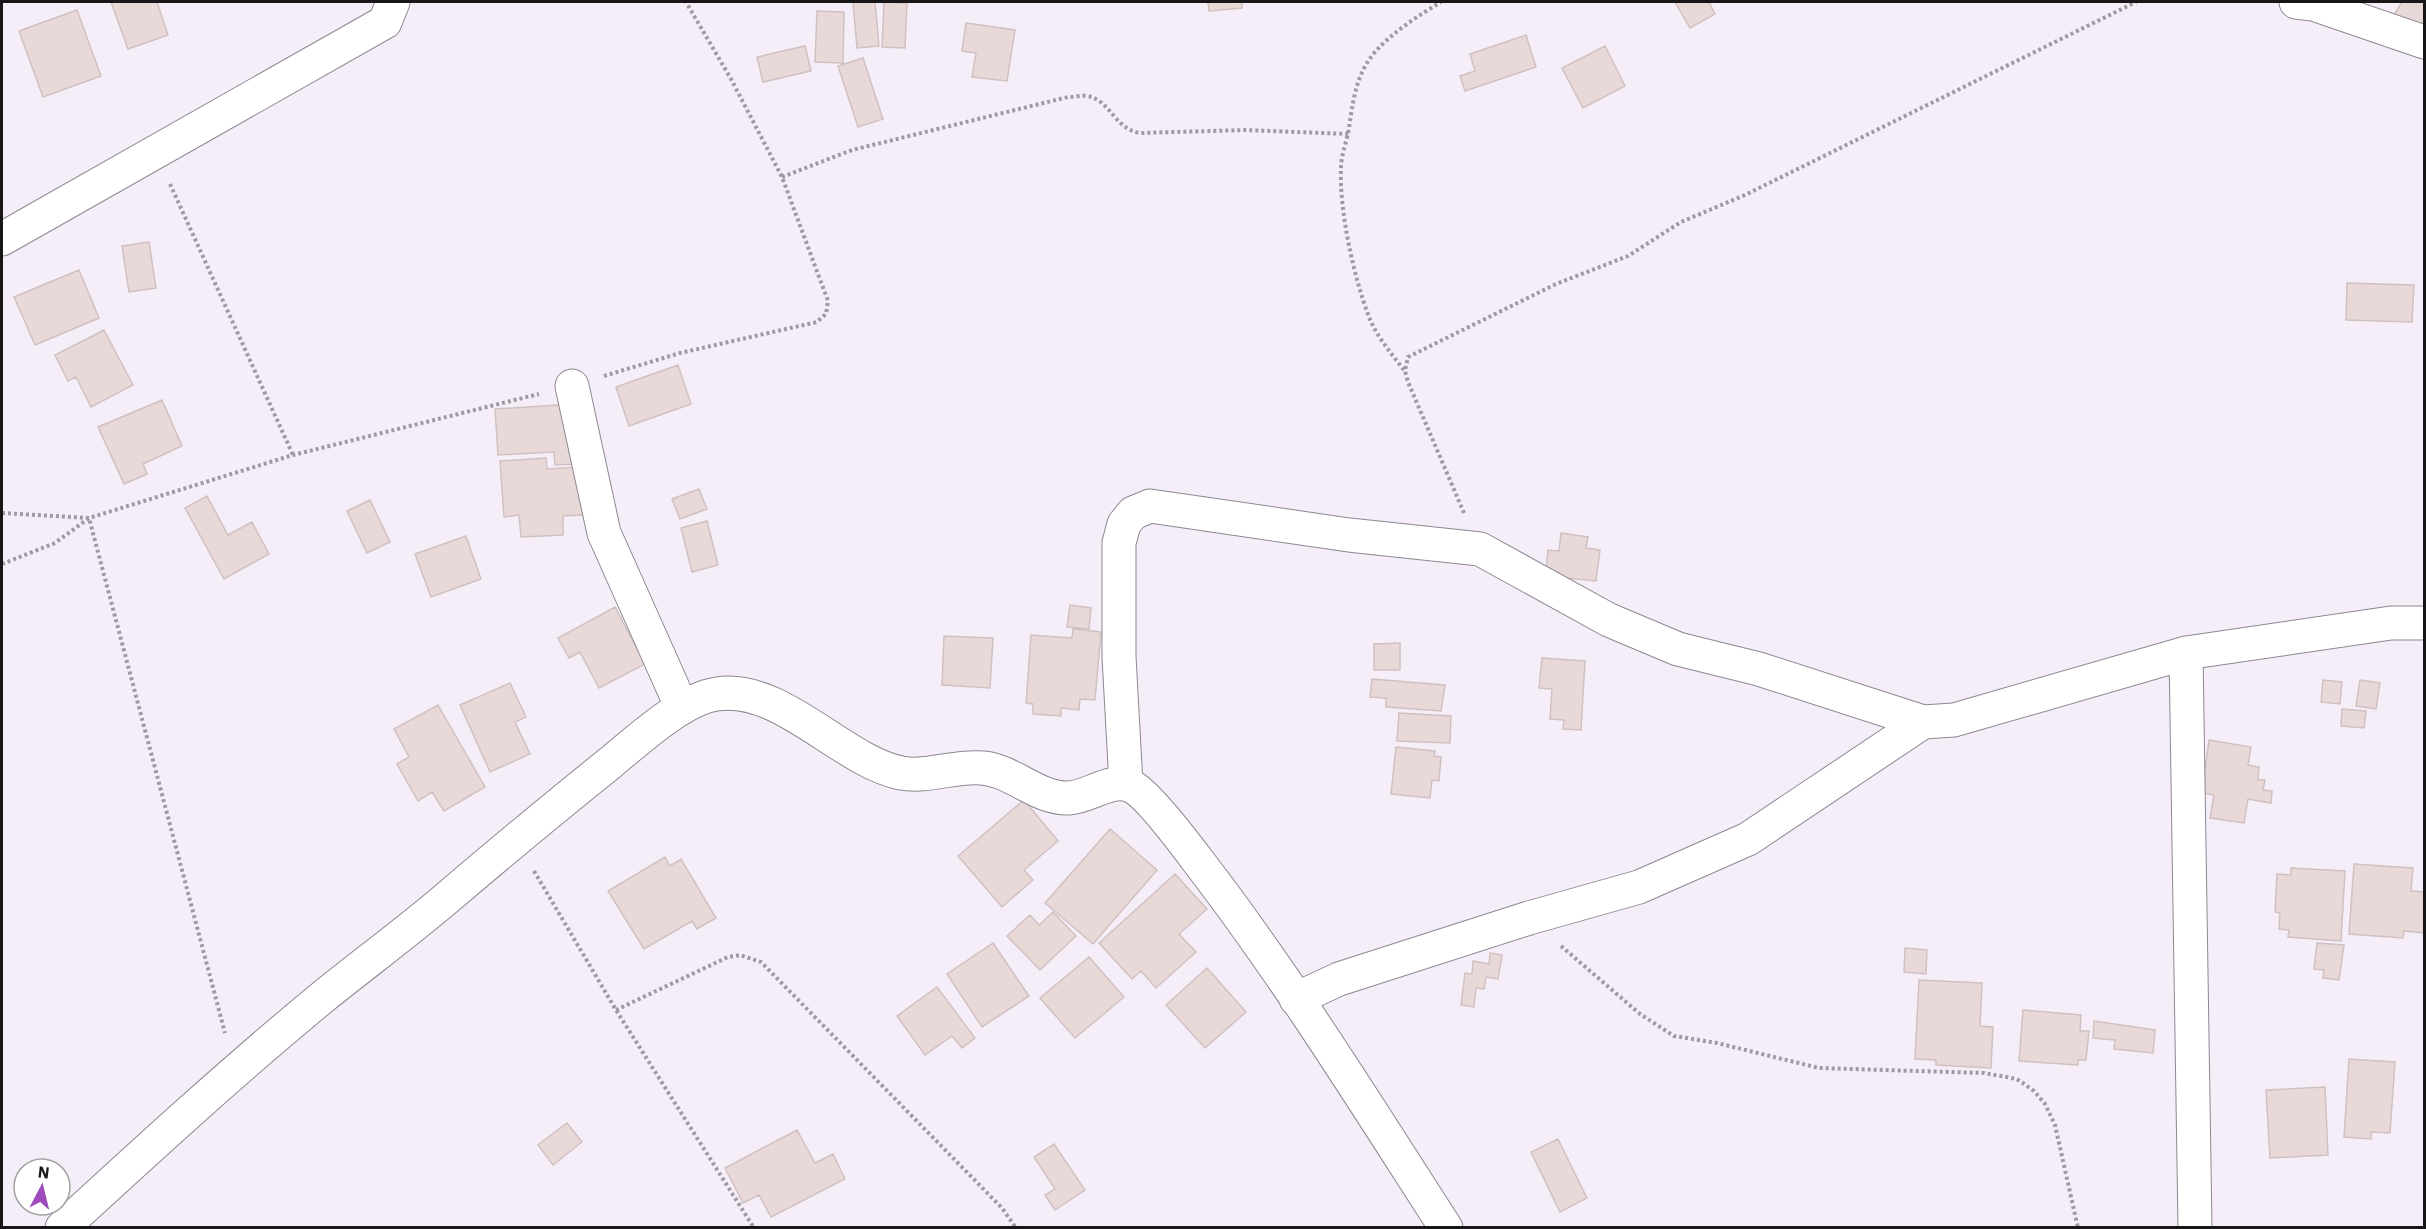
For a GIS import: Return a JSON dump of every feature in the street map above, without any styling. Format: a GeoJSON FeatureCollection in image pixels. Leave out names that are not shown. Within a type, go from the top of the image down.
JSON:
{"type":"FeatureCollection","features":[{"type":"Feature","properties":{"kind":"street"},"geometry":{"type":"LineString","coordinates":[[2,239],[385,22],[393,2]]}},
{"type":"Feature","properties":{"kind":"street"},"geometry":{"type":"LineString","coordinates":[[2296,2],[2313,4],[2424,42]]}},
{"type":"Feature","properties":{"kind":"street"},"geometry":{"type":"LineString","coordinates":[[572,386],[604,533],[682,708]]}},
{"type":"Feature","properties":{"kind":"street"},"geometry":{"type":"LineString","coordinates":[[1126,784],[1119,657],[1119,543],[1124,524],[1133,513],[1150,506],[1349,535],[1480,549],[1609,620],[1678,649],[1759,669],[1923,722],[1954,720],[2186,653],[2391,623],[2424,623]]}},
{"type":"Feature","properties":{"kind":"street"},"geometry":{"type":"LineString","coordinates":[[2186,653],[2195,1227]]}},
{"type":"Feature","properties":{"kind":"street"},"geometry":{"type":"LineString","coordinates":[[62,1227],[153,1143],[235,1072],[325,996],[444,901],[515,839],[682,708],[694,700],[721,693],[744,695],[764,701],[800,719],[880,767],[902,773],[925,775],[983,768],[1058,797],[1076,798],[1115,784],[1126,784],[1136,788],[1180,837],[1296,999],[1446,1227]]}},
{"type":"Feature","properties":{"kind":"street"},"geometry":{"type":"LineString","coordinates":[[1296,999],[1339,979],[1529,918],[1639,887],[1748,839],[1923,722]]}},
{"type":"Feature","properties":{"kind":"path"},"geometry":{"type":"LineString","coordinates":[[2,564],[55,543],[89,518],[293,455],[572,386],[680,353],[817,322],[826,314],[828,301],[782,177],[686,2]]}},
{"type":"Feature","properties":{"kind":"path"},"geometry":{"type":"LineString","coordinates":[[1441,2],[1423,13],[1375,52],[1355,87],[1341,167],[1344,213],[1354,266],[1369,317],[1382,341],[1405,371],[1480,549]]}},
{"type":"Feature","properties":{"kind":"path"},"geometry":{"type":"LineString","coordinates":[[1405,371],[1408,357],[1556,284],[1628,256],[1681,222],[1745,195],[2136,2]]}},
{"type":"Feature","properties":{"kind":"path"},"geometry":{"type":"LineString","coordinates":[[782,177],[852,150],[1088,96],[1102,102],[1123,127],[1140,134],[1245,130],[1348,134]]}},
{"type":"Feature","properties":{"kind":"path"},"geometry":{"type":"LineString","coordinates":[[156,153],[293,455]]}},
{"type":"Feature","properties":{"kind":"path"},"geometry":{"type":"LineString","coordinates":[[2,513],[89,518]]}},
{"type":"Feature","properties":{"kind":"path"},"geometry":{"type":"LineString","coordinates":[[89,518],[235,1072]]}},
{"type":"Feature","properties":{"kind":"path"},"geometry":{"type":"LineString","coordinates":[[515,839],[616,1010],[754,1227]]}},
{"type":"Feature","properties":{"kind":"path"},"geometry":{"type":"LineString","coordinates":[[1529,918],[1640,1014],[1674,1036],[1717,1043],[1819,1068],[1984,1073],[2017,1079],[2034,1091],[2045,1104],[2055,1125],[2078,1227]]}},
{"type":"Feature","properties":{"kind":"path"},"geometry":{"type":"LineString","coordinates":[[616,1010],[728,957],[740,955],[761,962],[1002,1208],[1016,1227]]}},
{"type":"Feature","properties":{"kind":"building"},"geometry":{"type":"Polygon","coordinates":[[[111,2],[157,2],[168,35],[128,49],[111,2]]]}},
{"type":"Feature","properties":{"kind":"building"},"geometry":{"type":"Polygon","coordinates":[[[853,2],[875,2],[879,46],[857,48],[853,2]]]}},
{"type":"Feature","properties":{"kind":"building"},"geometry":{"type":"Polygon","coordinates":[[[884,2],[907,3],[905,48],[882,47],[884,2]]]}},
{"type":"Feature","properties":{"kind":"building"},"geometry":{"type":"Polygon","coordinates":[[[1208,2],[1242,2],[1242,8],[1209,11],[1208,2]]]}},
{"type":"Feature","properties":{"kind":"building"},"geometry":{"type":"Polygon","coordinates":[[[1675,2],[1709,2],[1715,14],[1690,28],[1675,2]]]}},
{"type":"Feature","properties":{"kind":"building"},"geometry":{"type":"Polygon","coordinates":[[[2402,2],[2424,2],[2424,34],[2391,20],[2402,2]]]}},
{"type":"Feature","properties":{"kind":"building"},"geometry":{"type":"Polygon","coordinates":[[[77,10],[101,76],[43,97],[19,31],[77,10]]]}},
{"type":"Feature","properties":{"kind":"building"},"geometry":{"type":"Polygon","coordinates":[[[817,11],[844,12],[843,63],[815,62],[817,11]]]}},
{"type":"Feature","properties":{"kind":"building"},"geometry":{"type":"Polygon","coordinates":[[[966,23],[1015,30],[1007,81],[972,77],[976,53],[962,51],[966,23]]]}},
{"type":"Feature","properties":{"kind":"building"},"geometry":{"type":"Polygon","coordinates":[[[1526,35],[1536,67],[1465,91],[1460,76],[1475,71],[1470,54],[1526,35]]]}},
{"type":"Feature","properties":{"kind":"building"},"geometry":{"type":"Polygon","coordinates":[[[805,46],[811,71],[763,82],[757,57],[805,46]]]}},
{"type":"Feature","properties":{"kind":"building"},"geometry":{"type":"Polygon","coordinates":[[[1605,46],[1625,86],[1583,108],[1562,68],[1605,46]]]}},
{"type":"Feature","properties":{"kind":"building"},"geometry":{"type":"Polygon","coordinates":[[[863,58],[883,119],[858,127],[838,66],[863,58]]]}},
{"type":"Feature","properties":{"kind":"building"},"geometry":{"type":"Polygon","coordinates":[[[149,242],[156,288],[129,292],[122,246],[149,242]]]}},
{"type":"Feature","properties":{"kind":"building"},"geometry":{"type":"Polygon","coordinates":[[[79,270],[99,318],[35,345],[14,297],[79,270]]]}},
{"type":"Feature","properties":{"kind":"building"},"geometry":{"type":"Polygon","coordinates":[[[2347,283],[2414,285],[2412,322],[2346,320],[2347,283]]]}},
{"type":"Feature","properties":{"kind":"building"},"geometry":{"type":"Polygon","coordinates":[[[104,330],[133,385],[91,407],[76,377],[68,381],[55,355],[104,330]]]}},
{"type":"Feature","properties":{"kind":"building"},"geometry":{"type":"Polygon","coordinates":[[[678,365],[691,404],[629,426],[616,387],[678,365]]]}},
{"type":"Feature","properties":{"kind":"building"},"geometry":{"type":"Polygon","coordinates":[[[162,400],[182,446],[143,464],[147,474],[124,484],[98,427],[162,400]]]}},
{"type":"Feature","properties":{"kind":"building"},"geometry":{"type":"Polygon","coordinates":[[[573,404],[578,464],[555,465],[554,452],[498,455],[495,409],[573,404]]]}},
{"type":"Feature","properties":{"kind":"building"},"geometry":{"type":"Polygon","coordinates":[[[546,458],[547,469],[579,467],[583,515],[563,516],[563,535],[521,537],[519,515],[504,517],[500,461],[546,458]]]}},
{"type":"Feature","properties":{"kind":"building"},"geometry":{"type":"Polygon","coordinates":[[[699,489],[707,509],[680,519],[672,499],[699,489]]]}},
{"type":"Feature","properties":{"kind":"building"},"geometry":{"type":"Polygon","coordinates":[[[207,496],[228,535],[252,522],[269,554],[224,579],[185,508],[207,496]]]}},
{"type":"Feature","properties":{"kind":"building"},"geometry":{"type":"Polygon","coordinates":[[[370,500],[390,542],[367,553],[347,511],[370,500]]]}},
{"type":"Feature","properties":{"kind":"building"},"geometry":{"type":"Polygon","coordinates":[[[707,521],[718,565],[692,572],[681,528],[707,521]]]}},
{"type":"Feature","properties":{"kind":"building"},"geometry":{"type":"Polygon","coordinates":[[[1561,533],[1588,537],[1586,548],[1600,550],[1596,581],[1556,577],[1557,572],[1546,571],[1548,550],[1559,551],[1561,533]]]}},
{"type":"Feature","properties":{"kind":"building"},"geometry":{"type":"Polygon","coordinates":[[[466,536],[481,579],[431,597],[415,554],[466,536]]]}},
{"type":"Feature","properties":{"kind":"building"},"geometry":{"type":"Polygon","coordinates":[[[1070,605],[1091,608],[1089,629],[1067,627],[1070,605]]]}},
{"type":"Feature","properties":{"kind":"building"},"geometry":{"type":"Polygon","coordinates":[[[615,607],[645,664],[599,688],[580,652],[569,658],[558,638],[615,607]]]}},
{"type":"Feature","properties":{"kind":"building"},"geometry":{"type":"Polygon","coordinates":[[[1073,629],[1101,632],[1095,700],[1080,699],[1079,710],[1061,708],[1061,716],[1033,714],[1033,704],[1026,703],[1031,635],[1072,638],[1073,629]]]}},
{"type":"Feature","properties":{"kind":"building"},"geometry":{"type":"Polygon","coordinates":[[[944,636],[993,638],[990,688],[942,685],[944,636]]]}},
{"type":"Feature","properties":{"kind":"building"},"geometry":{"type":"Polygon","coordinates":[[[1400,643],[1400,670],[1374,670],[1374,644],[1400,643]]]}},
{"type":"Feature","properties":{"kind":"building"},"geometry":{"type":"Polygon","coordinates":[[[1542,658],[1585,661],[1581,730],[1563,729],[1564,720],[1550,719],[1552,689],[1539,688],[1542,658]]]}},
{"type":"Feature","properties":{"kind":"building"},"geometry":{"type":"Polygon","coordinates":[[[1372,679],[1445,685],[1441,711],[1386,707],[1386,698],[1370,697],[1372,679]]]}},
{"type":"Feature","properties":{"kind":"building"},"geometry":{"type":"Polygon","coordinates":[[[2323,680],[2342,682],[2340,704],[2321,702],[2323,680]]]}},
{"type":"Feature","properties":{"kind":"building"},"geometry":{"type":"Polygon","coordinates":[[[2360,680],[2380,683],[2376,709],[2356,706],[2360,680]]]}},
{"type":"Feature","properties":{"kind":"building"},"geometry":{"type":"Polygon","coordinates":[[[510,683],[526,717],[515,722],[530,754],[490,772],[460,705],[510,683]]]}},
{"type":"Feature","properties":{"kind":"building"},"geometry":{"type":"Polygon","coordinates":[[[438,705],[485,787],[444,811],[432,792],[418,801],[397,764],[409,757],[394,729],[438,705]]]}},
{"type":"Feature","properties":{"kind":"building"},"geometry":{"type":"Polygon","coordinates":[[[2342,709],[2366,711],[2364,728],[2341,726],[2342,709]]]}},
{"type":"Feature","properties":{"kind":"building"},"geometry":{"type":"Polygon","coordinates":[[[1399,713],[1451,716],[1450,743],[1397,741],[1399,713]]]}},
{"type":"Feature","properties":{"kind":"building"},"geometry":{"type":"Polygon","coordinates":[[[2209,740],[2251,747],[2248,765],[2259,767],[2258,780],[2265,780],[2263,790],[2272,791],[2271,803],[2248,799],[2244,823],[2210,818],[2214,795],[2202,793],[2209,740]]]}},
{"type":"Feature","properties":{"kind":"building"},"geometry":{"type":"Polygon","coordinates":[[[1396,747],[1435,751],[1434,756],[1441,757],[1439,781],[1432,780],[1430,798],[1391,794],[1396,747]]]}},
{"type":"Feature","properties":{"kind":"building"},"geometry":{"type":"Polygon","coordinates":[[[1024,800],[1058,841],[1024,870],[1033,880],[1002,907],[958,856],[1024,800]]]}},
{"type":"Feature","properties":{"kind":"building"},"geometry":{"type":"Polygon","coordinates":[[[1110,829],[1157,870],[1093,944],[1045,903],[1110,829]]]}},
{"type":"Feature","properties":{"kind":"building"},"geometry":{"type":"Polygon","coordinates":[[[665,857],[670,866],[681,859],[716,918],[697,929],[692,921],[644,949],[608,891],[665,857]]]}},
{"type":"Feature","properties":{"kind":"building"},"geometry":{"type":"Polygon","coordinates":[[[2354,864],[2413,868],[2411,891],[2424,892],[2424,933],[2404,931],[2403,938],[2349,934],[2354,864]]]}},
{"type":"Feature","properties":{"kind":"building"},"geometry":{"type":"Polygon","coordinates":[[[2291,868],[2345,871],[2341,941],[2288,937],[2289,930],[2279,929],[2280,913],[2275,912],[2277,874],[2291,875],[2291,868]]]}},
{"type":"Feature","properties":{"kind":"building"},"geometry":{"type":"Polygon","coordinates":[[[1175,874],[1207,909],[1179,934],[1196,952],[1156,988],[1141,971],[1132,979],[1099,943],[1175,874]]]}},
{"type":"Feature","properties":{"kind":"building"},"geometry":{"type":"Polygon","coordinates":[[[1053,912],[1076,936],[1040,970],[1007,936],[1030,915],[1039,925],[1053,912]]]}},
{"type":"Feature","properties":{"kind":"building"},"geometry":{"type":"Polygon","coordinates":[[[993,943],[1029,996],[982,1027],[947,974],[993,943]]]}},
{"type":"Feature","properties":{"kind":"building"},"geometry":{"type":"Polygon","coordinates":[[[2317,943],[2344,945],[2339,980],[2323,978],[2324,970],[2314,969],[2317,943]]]}},
{"type":"Feature","properties":{"kind":"building"},"geometry":{"type":"Polygon","coordinates":[[[1905,948],[1927,950],[1926,974],[1904,972],[1905,948]]]}},
{"type":"Feature","properties":{"kind":"building"},"geometry":{"type":"Polygon","coordinates":[[[1490,953],[1502,955],[1498,979],[1486,977],[1484,989],[1476,988],[1474,1007],[1461,1005],[1465,973],[1472,974],[1473,961],[1489,964],[1490,953]]]}},
{"type":"Feature","properties":{"kind":"building"},"geometry":{"type":"Polygon","coordinates":[[[1089,957],[1124,997],[1075,1038],[1040,998],[1089,957]]]}},
{"type":"Feature","properties":{"kind":"building"},"geometry":{"type":"Polygon","coordinates":[[[1207,968],[1246,1012],[1205,1048],[1166,1005],[1207,968]]]}},
{"type":"Feature","properties":{"kind":"building"},"geometry":{"type":"Polygon","coordinates":[[[1919,980],[1982,983],[1980,1026],[1993,1027],[1991,1068],[1936,1065],[1936,1060],[1915,1059],[1919,980]]]}},
{"type":"Feature","properties":{"kind":"building"},"geometry":{"type":"Polygon","coordinates":[[[937,987],[975,1038],[962,1048],[952,1036],[925,1055],[897,1016],[937,987]]]}},
{"type":"Feature","properties":{"kind":"building"},"geometry":{"type":"Polygon","coordinates":[[[2023,1010],[2081,1015],[2080,1031],[2089,1031],[2086,1060],[2078,1060],[2078,1065],[2019,1061],[2023,1010]]]}},
{"type":"Feature","properties":{"kind":"building"},"geometry":{"type":"Polygon","coordinates":[[[2094,1021],[2155,1030],[2153,1053],[2114,1049],[2115,1040],[2093,1038],[2094,1021]]]}},
{"type":"Feature","properties":{"kind":"building"},"geometry":{"type":"Polygon","coordinates":[[[2349,1059],[2395,1062],[2390,1133],[2371,1132],[2371,1139],[2344,1137],[2349,1059]]]}},
{"type":"Feature","properties":{"kind":"building"},"geometry":{"type":"Polygon","coordinates":[[[2325,1087],[2328,1155],[2270,1158],[2266,1090],[2325,1087]]]}},
{"type":"Feature","properties":{"kind":"building"},"geometry":{"type":"Polygon","coordinates":[[[567,1123],[582,1142],[553,1165],[538,1145],[567,1123]]]}},
{"type":"Feature","properties":{"kind":"building"},"geometry":{"type":"Polygon","coordinates":[[[797,1130],[815,1163],[833,1154],[845,1179],[771,1217],[759,1195],[743,1203],[725,1168],[797,1130]]]}},
{"type":"Feature","properties":{"kind":"building"},"geometry":{"type":"Polygon","coordinates":[[[1558,1139],[1587,1198],[1560,1212],[1531,1152],[1558,1139]]]}},
{"type":"Feature","properties":{"kind":"building"},"geometry":{"type":"Polygon","coordinates":[[[1054,1144],[1085,1190],[1055,1210],[1045,1195],[1055,1189],[1034,1157],[1054,1144]]]}}]}
